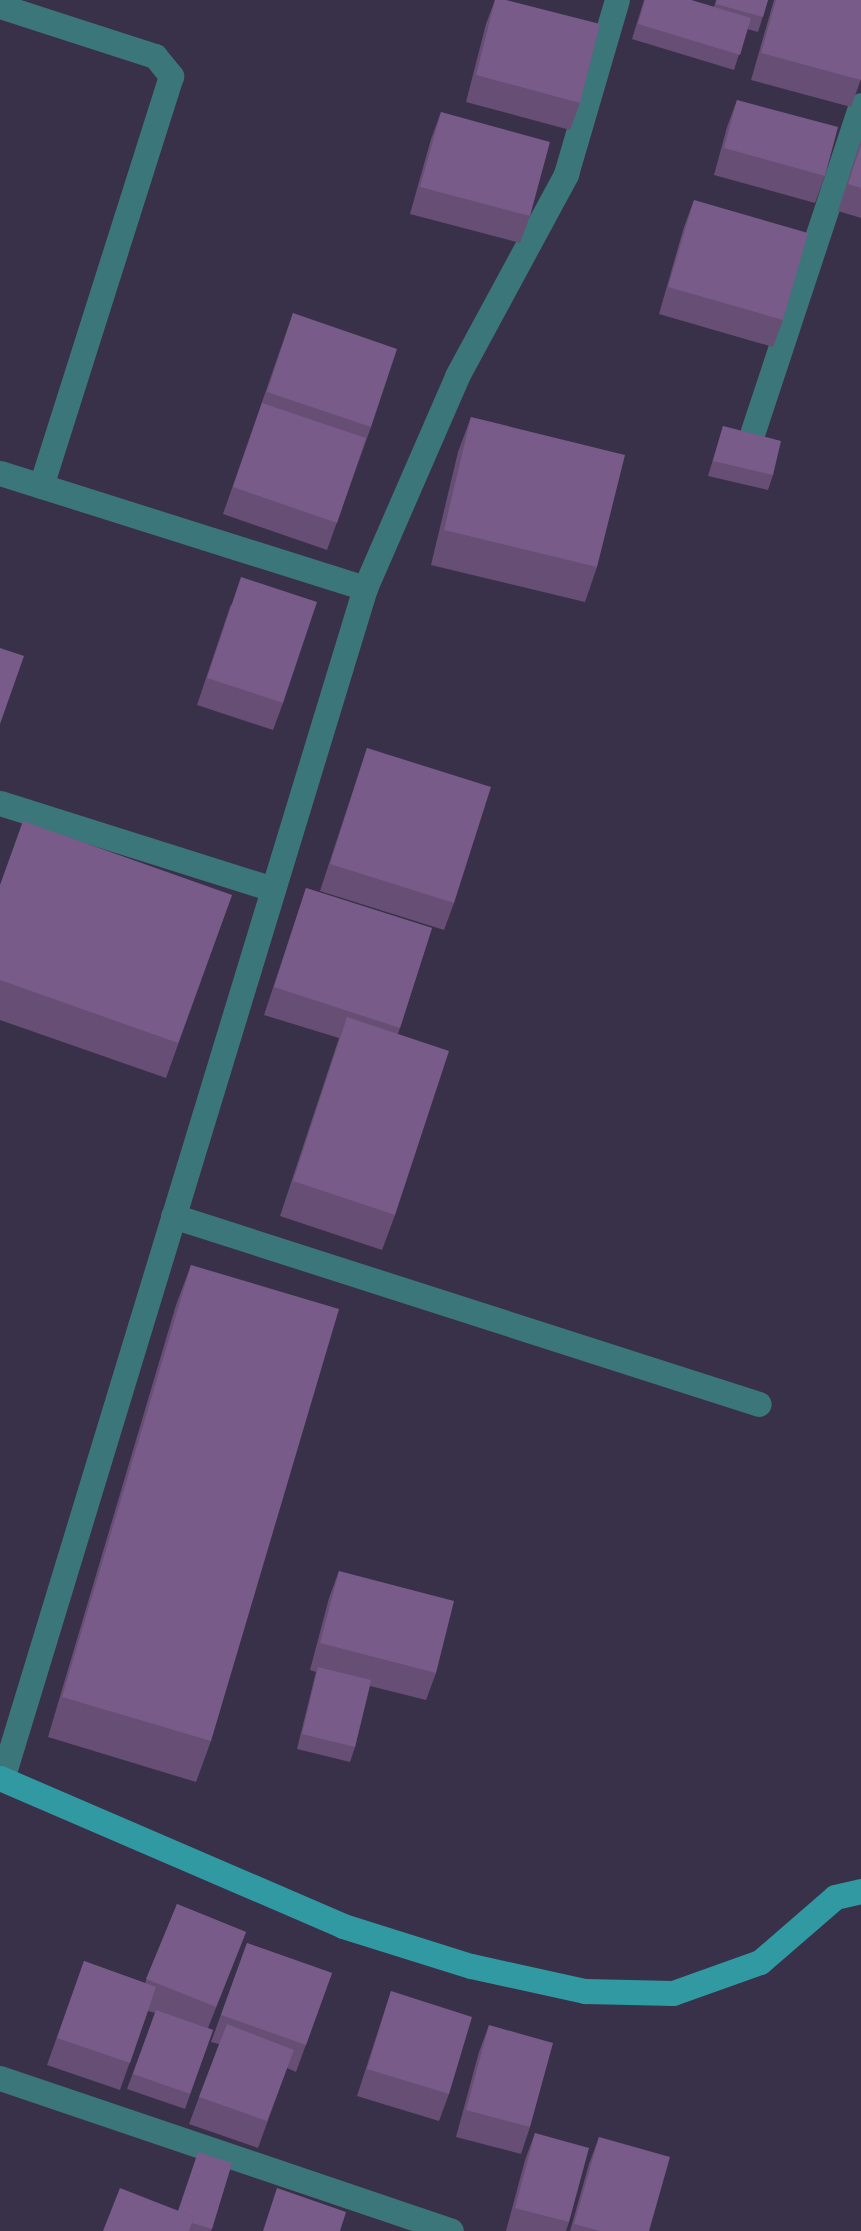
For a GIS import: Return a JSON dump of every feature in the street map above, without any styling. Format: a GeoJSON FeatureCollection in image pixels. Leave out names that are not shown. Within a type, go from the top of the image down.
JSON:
{"type":"FeatureCollection","features":[{"type":"Feature","properties":{"kind":"street"},"geometry":{"type":"LineString","coordinates":[[617,0],[566,174],[457,376],[365,588],[1,1778],[343,1926],[471,1966],[585,1990],[673,1993],[760,1962],[836,1897],[861,1890]]}},
{"type":"Feature","properties":{"kind":"street"},"geometry":{"type":"LineString","coordinates":[[0,6],[156,56],[171,76],[42,486]]}},
{"type":"Feature","properties":{"kind":"street"},"geometry":{"type":"LineString","coordinates":[[753,431],[861,104]]}},
{"type":"Feature","properties":{"kind":"street"},"geometry":{"type":"LineString","coordinates":[[0,472],[365,588]]}},
{"type":"Feature","properties":{"kind":"street"},"geometry":{"type":"LineString","coordinates":[[0,804],[273,889]]}},
{"type":"Feature","properties":{"kind":"street"},"geometry":{"type":"LineString","coordinates":[[173,1216],[758,1404]]}},
{"type":"Feature","properties":{"kind":"street"},"geometry":{"type":"LineString","coordinates":[[0,2078],[451,2231]]}},
{"type":"Feature","properties":{"kind":"building"},"geometry":{"type":"Polygon","coordinates":[[[495,0],[600,24],[580,103],[476,75],[495,0]]]}},
{"type":"Feature","properties":{"kind":"building"},"geometry":{"type":"Polygon","coordinates":[[[645,0],[691,0],[751,18],[740,55],[638,24],[645,0]]]}},
{"type":"Feature","properties":{"kind":"building"},"geometry":{"type":"Polygon","coordinates":[[[717,0],[768,0],[763,17],[716,4],[717,0]]]}},
{"type":"Feature","properties":{"kind":"building"},"geometry":{"type":"Polygon","coordinates":[[[776,0],[861,0],[861,80],[761,53],[776,0]]]}},
{"type":"Feature","properties":{"kind":"building"},"geometry":{"type":"Polygon","coordinates":[[[737,100],[838,127],[825,176],[724,148],[737,100]]]}},
{"type":"Feature","properties":{"kind":"building"},"geometry":{"type":"Polygon","coordinates":[[[441,112],[550,142],[530,216],[420,187],[441,112]]]}},
{"type":"Feature","properties":{"kind":"building"},"geometry":{"type":"Polygon","coordinates":[[[861,144],[861,188],[848,184],[861,144]]]}},
{"type":"Feature","properties":{"kind":"building"},"geometry":{"type":"Polygon","coordinates":[[[694,200],[808,233],[783,320],[668,287],[694,200]]]}},
{"type":"Feature","properties":{"kind":"building"},"geometry":{"type":"Polygon","coordinates":[[[293,313],[397,349],[371,427],[267,392],[293,313]]]}},
{"type":"Feature","properties":{"kind":"building"},"geometry":{"type":"Polygon","coordinates":[[[262,403],[366,438],[337,523],[233,487],[262,403]]]}},
{"type":"Feature","properties":{"kind":"building"},"geometry":{"type":"Polygon","coordinates":[[[471,417],[625,455],[597,567],[444,530],[471,417]]]}},
{"type":"Feature","properties":{"kind":"building"},"geometry":{"type":"Polygon","coordinates":[[[723,426],[781,441],[773,475],[713,461],[723,426]]]}},
{"type":"Feature","properties":{"kind":"building"},"geometry":{"type":"Polygon","coordinates":[[[241,577],[317,602],[283,703],[207,678],[241,577]]]}},
{"type":"Feature","properties":{"kind":"building"},"geometry":{"type":"Polygon","coordinates":[[[0,648],[24,656],[0,724],[0,648]]]}},
{"type":"Feature","properties":{"kind":"building"},"geometry":{"type":"Polygon","coordinates":[[[367,748],[491,787],[454,903],[330,864],[367,748]]]}},
{"type":"Feature","properties":{"kind":"building"},"geometry":{"type":"Polygon","coordinates":[[[23,821],[232,895],[178,1043],[0,980],[0,885],[23,821]]]}},
{"type":"Feature","properties":{"kind":"building"},"geometry":{"type":"Polygon","coordinates":[[[306,888],[432,928],[400,1028],[274,987],[306,888]]]}},
{"type":"Feature","properties":{"kind":"building"},"geometry":{"type":"Polygon","coordinates":[[[347,1017],[449,1051],[395,1215],[293,1181],[347,1017]]]}},
{"type":"Feature","properties":{"kind":"building"},"geometry":{"type":"Polygon","coordinates":[[[191,1265],[339,1309],[211,1741],[62,1697],[191,1265]]]}},
{"type":"Feature","properties":{"kind":"building"},"geometry":{"type":"Polygon","coordinates":[[[339,1571],[454,1601],[436,1673],[320,1643],[339,1571]]]}},
{"type":"Feature","properties":{"kind":"building"},"geometry":{"type":"Polygon","coordinates":[[[318,1667],[371,1680],[355,1747],[302,1734],[318,1667]]]}},
{"type":"Feature","properties":{"kind":"building"},"geometry":{"type":"Polygon","coordinates":[[[177,1904],[246,1932],[216,2007],[146,1979],[177,1904]]]}},
{"type":"Feature","properties":{"kind":"building"},"geometry":{"type":"Polygon","coordinates":[[[247,1943],[332,1973],[306,2045],[221,2015],[247,1943]]]}},
{"type":"Feature","properties":{"kind":"building"},"geometry":{"type":"Polygon","coordinates":[[[84,1961],[156,1987],[130,2063],[57,2038],[84,1961]]]}},
{"type":"Feature","properties":{"kind":"building"},"geometry":{"type":"Polygon","coordinates":[[[391,1991],[472,2017],[449,2094],[367,2069],[391,1991]]]}},
{"type":"Feature","properties":{"kind":"building"},"geometry":{"type":"Polygon","coordinates":[[[156,2010],[213,2030],[190,2094],[133,2074],[156,2010]]]}},
{"type":"Feature","properties":{"kind":"building"},"geometry":{"type":"Polygon","coordinates":[[[227,2024],[294,2050],[267,2121],[199,2097],[227,2024]]]}},
{"type":"Feature","properties":{"kind":"building"},"geometry":{"type":"Polygon","coordinates":[[[489,2025],[553,2043],[530,2127],[466,2110],[489,2025]]]}},
{"type":"Feature","properties":{"kind":"building"},"geometry":{"type":"Polygon","coordinates":[[[535,2133],[589,2148],[569,2222],[515,2208],[535,2133]]]}},
{"type":"Feature","properties":{"kind":"building"},"geometry":{"type":"Polygon","coordinates":[[[599,2137],[670,2157],[649,2231],[600,2231],[574,2224],[599,2137]]]}},
{"type":"Feature","properties":{"kind":"building"},"geometry":{"type":"Polygon","coordinates":[[[198,2152],[232,2163],[212,2229],[192,2223],[194,2217],[178,2211],[198,2152]]]}},
{"type":"Feature","properties":{"kind":"building"},"geometry":{"type":"Polygon","coordinates":[[[120,2188],[194,2217],[189,2231],[103,2231],[120,2188]]]}},
{"type":"Feature","properties":{"kind":"building"},"geometry":{"type":"Polygon","coordinates":[[[277,2188],[346,2212],[340,2231],[263,2231],[277,2188]]]}}]}
